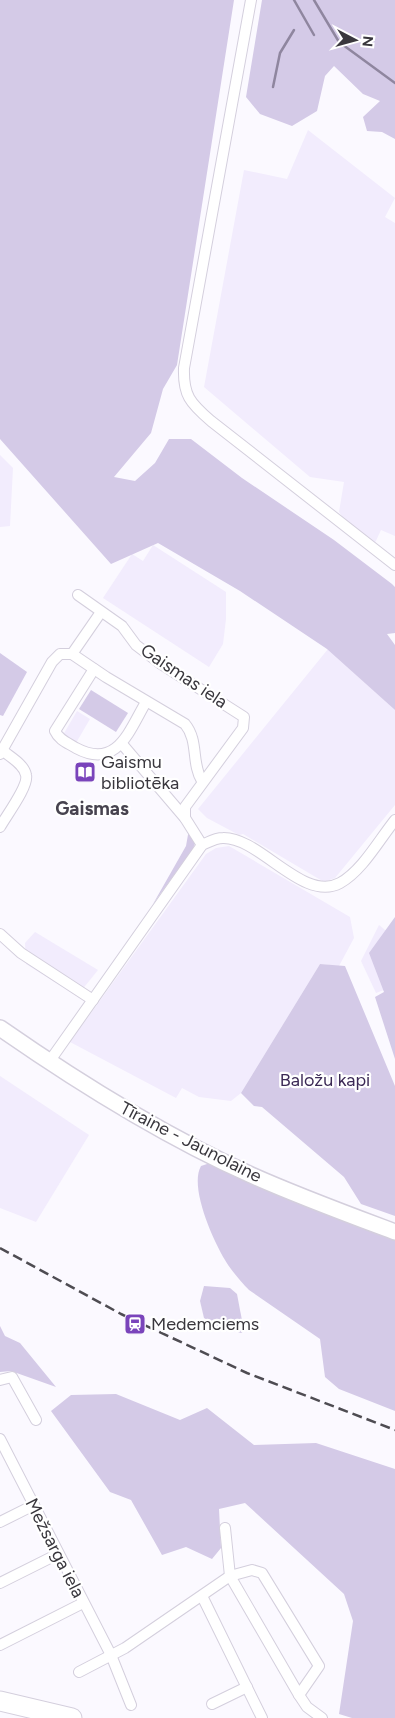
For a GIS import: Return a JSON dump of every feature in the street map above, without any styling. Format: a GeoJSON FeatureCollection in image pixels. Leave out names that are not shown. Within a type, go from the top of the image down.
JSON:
{"type":"FeatureCollection","features":[{"type":"Feature","properties":{"kind":"highway"},"geometry":{"type":"LineString","coordinates":[[0,1701],[72,1718]]}},
{"type":"Feature","properties":{"kind":"main road","name":"Tīraine - Jaunolaine"},"geometry":{"type":"LineString","coordinates":[[0,1028],[49,1062],[136,1116],[200,1150],[274,1185],[395,1232]]}},
{"type":"Feature","properties":{"kind":"street"},"geometry":{"type":"LineString","coordinates":[[251,0],[184,368],[183,387],[196,408],[211,421],[395,565]]}},
{"type":"Feature","properties":{"kind":"street"},"geometry":{"type":"LineString","coordinates":[[72,654],[101,612],[78,595]]}},
{"type":"Feature","properties":{"kind":"street","name":"Gaismas iela"},"geometry":{"type":"LineString","coordinates":[[101,612],[122,626],[136,645],[161,664],[244,716],[243,728],[202,781],[185,807],[185,818]]}},
{"type":"Feature","properties":{"kind":"street"},"geometry":{"type":"LineString","coordinates":[[0,827],[26,784],[26,776],[21,766],[1,752],[52,662],[60,654],[72,654],[146,702],[185,724],[192,732],[195,763],[202,781]]}},
{"type":"Feature","properties":{"kind":"street"},"geometry":{"type":"LineString","coordinates":[[94,669],[56,731],[57,735],[90,755],[103,754],[122,744],[146,702]]}},
{"type":"Feature","properties":{"kind":"street"},"geometry":{"type":"LineString","coordinates":[[122,744],[185,818],[202,845]]}},
{"type":"Feature","properties":{"kind":"street"},"geometry":{"type":"LineString","coordinates":[[49,1062],[202,845],[212,840],[225,838],[238,841],[306,882],[321,887],[333,886],[346,879],[395,820]]}},
{"type":"Feature","properties":{"kind":"street"},"geometry":{"type":"LineString","coordinates":[[0,934],[21,953],[93,1000]]}},
{"type":"Feature","properties":{"kind":"street"},"geometry":{"type":"LineString","coordinates":[[0,1380],[12,1377],[36,1420]]}},
{"type":"Feature","properties":{"kind":"street","name":"Mežsarga iela"},"geometry":{"type":"LineString","coordinates":[[0,1439],[4,1456],[34,1505],[111,1655],[132,1705]]}},
{"type":"Feature","properties":{"kind":"street"},"geometry":{"type":"LineString","coordinates":[[0,1522],[34,1505]]}},
{"type":"Feature","properties":{"kind":"street"},"geometry":{"type":"LineString","coordinates":[[225,1528],[230,1576],[307,1707],[322,1718]]}},
{"type":"Feature","properties":{"kind":"street"},"geometry":{"type":"LineString","coordinates":[[0,1583],[58,1554]]}},
{"type":"Feature","properties":{"kind":"street"},"geometry":{"type":"LineString","coordinates":[[79,1672],[125,1648],[230,1576],[252,1570],[262,1573],[319,1666],[300,1695]]}},
{"type":"Feature","properties":{"kind":"street"},"geometry":{"type":"LineString","coordinates":[[202,1596],[262,1718]]}},
{"type":"Feature","properties":{"kind":"street"},"geometry":{"type":"LineString","coordinates":[[0,1645],[83,1603]]}},
{"type":"Feature","properties":{"kind":"street"},"geometry":{"type":"LineString","coordinates":[[212,1704],[247,1687]]}},
{"type":"Feature","properties":{"kind":"shaded area"},"geometry":{"type":"Polygon","coordinates":[[[308,130],[395,198],[385,217],[395,223],[395,536],[381,530],[374,545],[349,526],[339,512],[344,482],[310,477],[204,387],[244,170],[287,179],[308,130]]]}},
{"type":"Feature","properties":{"kind":"shaded area"},"geometry":{"type":"Polygon","coordinates":[[[0,455],[13,468],[10,526],[0,527],[0,455]]]}},
{"type":"Feature","properties":{"kind":"shaded area"},"geometry":{"type":"Polygon","coordinates":[[[153,545],[226,592],[226,619],[223,644],[209,667],[103,598],[132,554],[143,561],[153,545]]]}},
{"type":"Feature","properties":{"kind":"shaded area"},"geometry":{"type":"Polygon","coordinates":[[[328,649],[395,710],[395,805],[335,878],[324,882],[243,834],[239,835],[207,818],[198,809],[328,649]]]}},
{"type":"Feature","properties":{"kind":"shaded area"},"geometry":{"type":"Polygon","coordinates":[[[77,711],[90,719],[76,743],[63,735],[77,711]]]}},
{"type":"Feature","properties":{"kind":"shaded area"},"geometry":{"type":"Polygon","coordinates":[[[229,846],[350,917],[354,938],[339,966],[320,964],[241,1093],[231,1101],[199,1097],[182,1088],[176,1098],[70,1042],[206,854],[216,848],[229,846]]]}},
{"type":"Feature","properties":{"kind":"shaded area"},"geometry":{"type":"Polygon","coordinates":[[[379,925],[392,936],[389,988],[376,993],[361,961],[379,925]]]}},
{"type":"Feature","properties":{"kind":"shaded area"},"geometry":{"type":"Polygon","coordinates":[[[35,932],[98,970],[77,996],[26,964],[25,943],[35,932]]]}},
{"type":"Feature","properties":{"kind":"shaded area"},"geometry":{"type":"Polygon","coordinates":[[[0,1076],[89,1135],[36,1222],[0,1208],[0,1076]]]}},
{"type":"Feature","properties":{"kind":"green space"},"geometry":{"type":"Polygon","coordinates":[[[0,0],[234,0],[177,365],[163,389],[151,433],[114,477],[135,481],[155,463],[169,439],[191,439],[242,478],[334,540],[392,584],[395,587],[395,633],[387,634],[395,645],[395,710],[327,649],[240,591],[158,543],[111,564],[0,439],[0,0]]]}},
{"type":"Feature","properties":{"kind":"green space"},"geometry":{"type":"Polygon","coordinates":[[[262,0],[395,0],[395,139],[382,132],[367,131],[363,117],[380,101],[363,94],[334,66],[325,76],[317,111],[292,126],[260,114],[246,97],[262,0]]]}},
{"type":"Feature","properties":{"kind":"green space"},"geometry":{"type":"Polygon","coordinates":[[[0,653],[27,672],[3,716],[0,715],[0,653]]]}},
{"type":"Feature","properties":{"kind":"green space"},"geometry":{"type":"Polygon","coordinates":[[[91,690],[128,713],[116,732],[79,709],[91,690]]]}},
{"type":"Feature","properties":{"kind":"green space"},"geometry":{"type":"Polygon","coordinates":[[[189,829],[196,840],[193,849],[153,904],[186,846],[189,829]]]}},
{"type":"Feature","properties":{"kind":"green space"},"geometry":{"type":"Polygon","coordinates":[[[395,917],[395,1059],[375,997],[384,992],[369,953],[395,917]]]}},
{"type":"Feature","properties":{"kind":"green space","name":"Baložu kapi"},"geometry":{"type":"Polygon","coordinates":[[[320,964],[345,966],[395,1086],[395,1216],[361,1204],[344,1177],[262,1107],[254,1106],[241,1093],[320,964]]]}},
{"type":"Feature","properties":{"kind":"green space"},"geometry":{"type":"Polygon","coordinates":[[[214,1164],[395,1239],[395,1411],[339,1389],[325,1377],[320,1339],[249,1290],[233,1272],[214,1240],[200,1200],[198,1175],[201,1166],[214,1164]]]}},
{"type":"Feature","properties":{"kind":"green space"},"geometry":{"type":"Polygon","coordinates":[[[204,1286],[230,1288],[237,1294],[244,1331],[241,1333],[218,1326],[204,1318],[200,1301],[204,1286]]]}},
{"type":"Feature","properties":{"kind":"green space"},"geometry":{"type":"Polygon","coordinates":[[[0,1326],[5,1336],[20,1343],[56,1387],[11,1371],[0,1372],[0,1326]]]}},
{"type":"Feature","properties":{"kind":"green space"},"geometry":{"type":"Polygon","coordinates":[[[116,1394],[180,1420],[207,1408],[254,1445],[316,1443],[395,1469],[395,1718],[352,1718],[339,1714],[353,1621],[344,1594],[245,1503],[219,1509],[221,1548],[212,1559],[186,1547],[162,1555],[131,1500],[110,1492],[51,1411],[71,1395],[116,1394]]]}},
{"type":"Feature","properties":{"kind":"waterway"},"geometry":{"type":"LineString","coordinates":[[294,0],[314,35]]}},
{"type":"Feature","properties":{"kind":"waterway"},"geometry":{"type":"LineString","coordinates":[[314,0],[339,42],[395,83]]}},
{"type":"Feature","properties":{"kind":"waterway"},"geometry":{"type":"LineString","coordinates":[[273,87],[280,53],[294,30]]}},
{"type":"Feature","properties":{"kind":"railway"},"geometry":{"type":"LineString","coordinates":[[0,1248],[121,1314],[247,1373],[395,1430]]}},
{"type":"Feature","properties":{"kind":"place","name":"Gaismu bibliotēka"},"geometry":{"type":"Point","coordinates":[85,772]}},
{"type":"Feature","properties":{"kind":"place","name":"Medemciems"},"geometry":{"type":"Point","coordinates":[135,1324]}},
{"type":"Feature","properties":{"kind":"district","name":"Gaismas"},"geometry":{"type":"Point","coordinates":[92,808]}}]}
